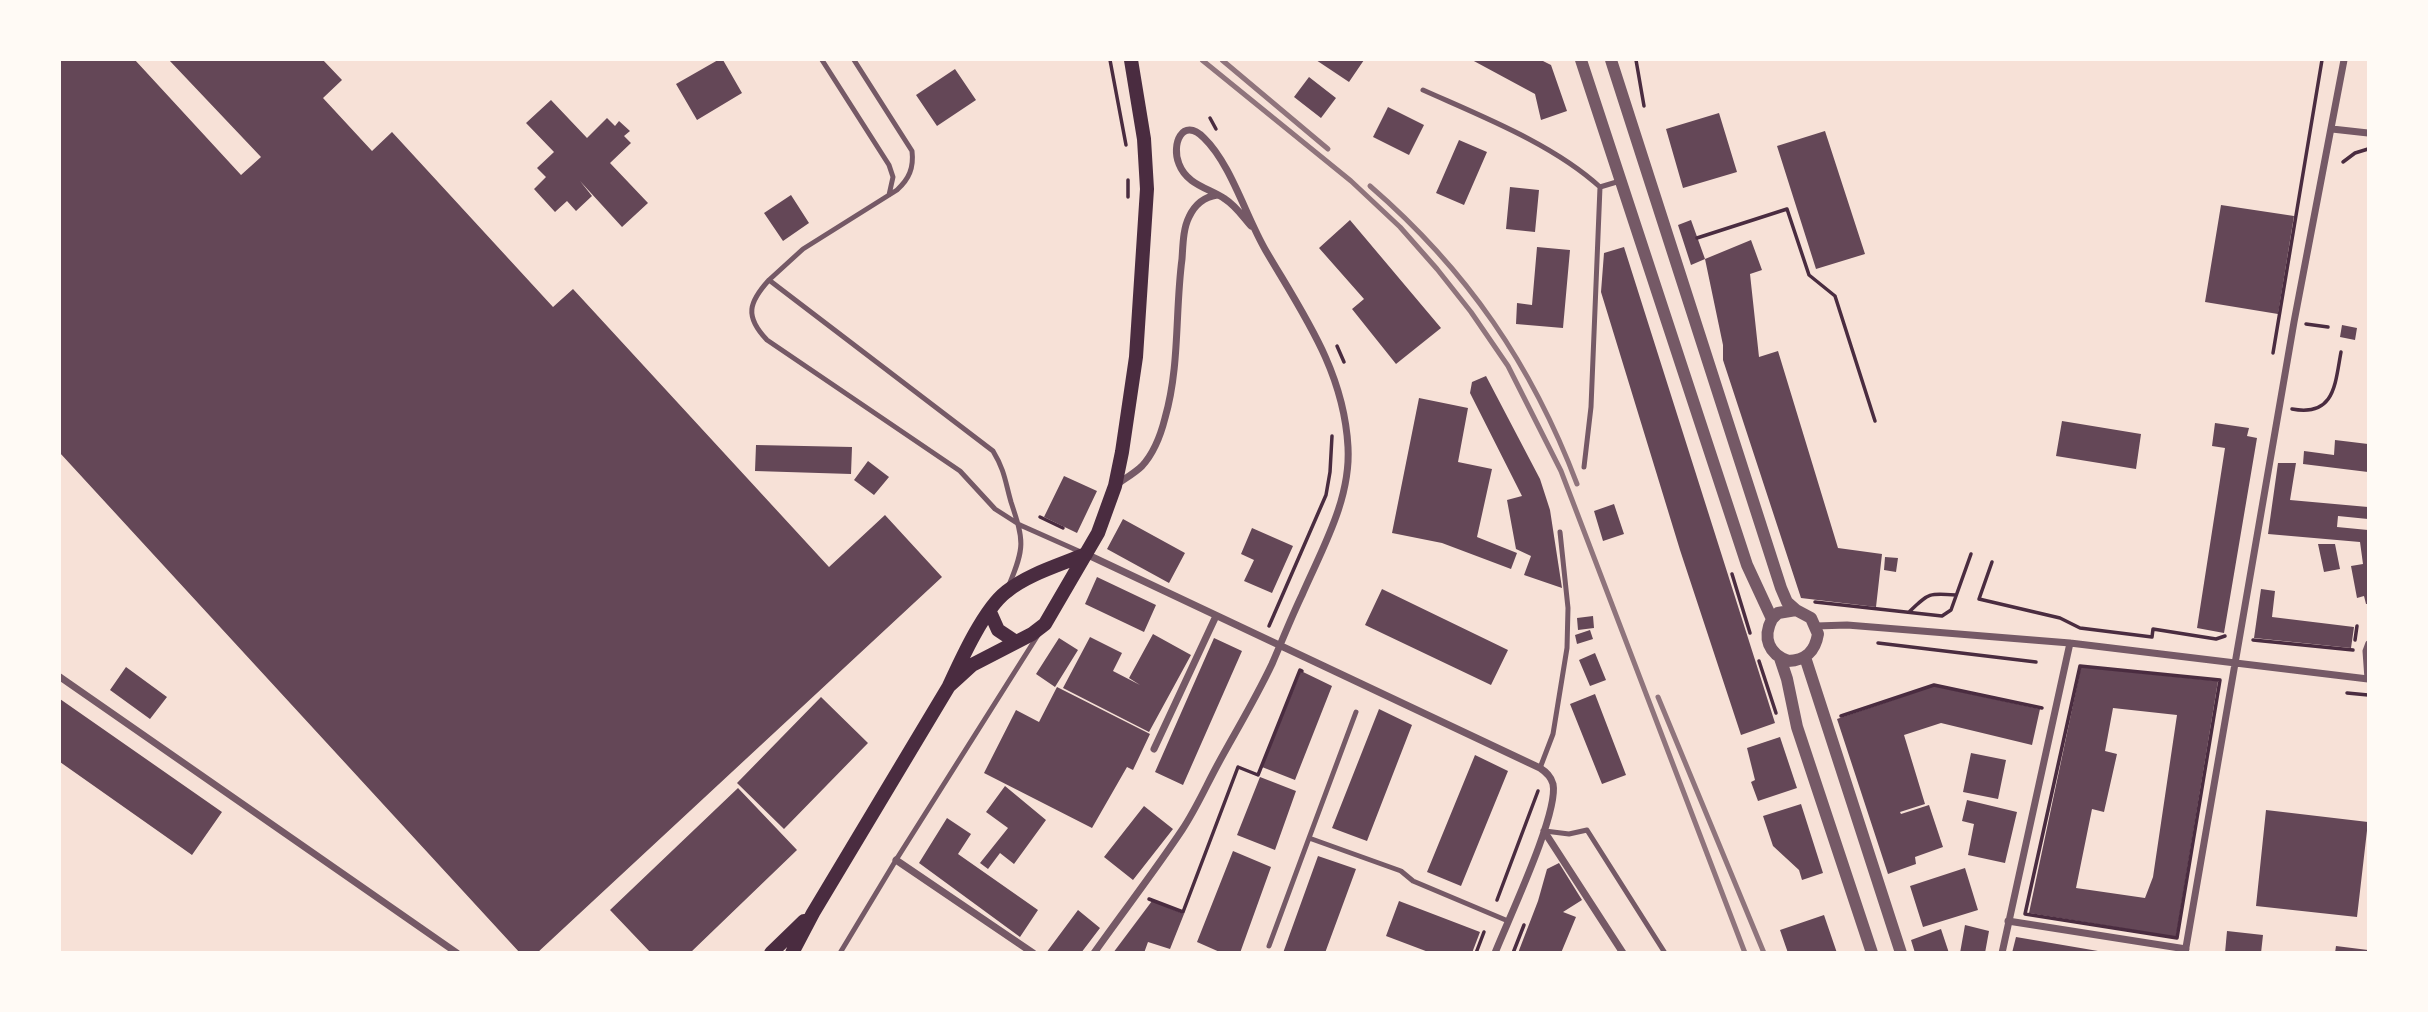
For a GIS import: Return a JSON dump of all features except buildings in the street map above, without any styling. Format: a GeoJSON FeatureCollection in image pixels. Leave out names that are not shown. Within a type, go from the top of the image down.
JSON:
{"type":"FeatureCollection","features":[{"type":"Feature","properties":{"kind":"main road"},"geometry":{"type":"LineString","coordinates":[[949,686],[972,665],[1032,634],[1045,624],[1098,533],[1115,485],[1136,357],[1147,189],[1141,110],[1131,60]]}},
{"type":"Feature","properties":{"kind":"main road"},"geometry":{"type":"LineString","coordinates":[[792,953],[990,611],[1006,591],[1086,554]]}},
{"type":"Feature","properties":{"kind":"main road"},"geometry":{"type":"LineString","coordinates":[[990,611],[998,630],[1016,642]]}},
{"type":"Feature","properties":{"kind":"main road"},"geometry":{"type":"LineString","coordinates":[[771,953],[813,913]]}},
{"type":"Feature","properties":{"kind":"street"},"geometry":{"type":"LineString","coordinates":[[1581,60],[1747,565],[1772,619]]}},
{"type":"Feature","properties":{"kind":"street"},"geometry":{"type":"LineString","coordinates":[[1611,60],[1781,588],[1787,602],[1811,618],[1816,626],[1816,643],[1805,657],[1797,660],[1780,658]]}},
{"type":"Feature","properties":{"kind":"street"},"geometry":{"type":"LineString","coordinates":[[2008,921],[2186,951],[2294,322],[2344,60]]}},
{"type":"Feature","properties":{"kind":"street"},"geometry":{"type":"LineString","coordinates":[[1094,953],[1183,828],[1272,663],[1333,526],[1347,476],[1349,449],[1345,418],[1338,385],[1325,351],[1251,226],[1219,156],[1195,131],[1187,129],[1182,132],[1178,139],[1179,165],[1192,182],[1233,205],[1251,226]]}},
{"type":"Feature","properties":{"kind":"street"},"geometry":{"type":"LineString","coordinates":[[2332,129],[2368,133]]}},
{"type":"Feature","properties":{"kind":"street"},"geometry":{"type":"LineString","coordinates":[[1115,485],[1142,466],[1165,420],[1173,385],[1180,271],[1186,226],[1200,202],[1217,195]]}},
{"type":"Feature","properties":{"kind":"street"},"geometry":{"type":"LineString","coordinates":[[1086,554],[1548,774],[1553,782],[1553,801],[1544,831],[1495,953]]}},
{"type":"Feature","properties":{"kind":"street"},"geometry":{"type":"LineString","coordinates":[[1796,610],[1778,613],[1772,619],[1766,636],[1773,652],[1780,658],[1797,727],[1872,953]]}},
{"type":"Feature","properties":{"kind":"street"},"geometry":{"type":"LineString","coordinates":[[1154,749],[1216,616]]}},
{"type":"Feature","properties":{"kind":"street"},"geometry":{"type":"LineString","coordinates":[[1816,626],[1847,625],[2070,643],[2368,679]]}},
{"type":"Feature","properties":{"kind":"street"},"geometry":{"type":"LineString","coordinates":[[2002,953],[2070,643]]}},
{"type":"Feature","properties":{"kind":"street"},"geometry":{"type":"LineString","coordinates":[[1805,657],[1901,953]]}},
{"type":"Feature","properties":{"kind":"street"},"geometry":{"type":"LineString","coordinates":[[60,677],[457,953]]}},
{"type":"Feature","properties":{"kind":"street"},"geometry":{"type":"LineString","coordinates":[[1544,831],[1623,953]]}},
{"type":"Feature","properties":{"kind":"street"},"geometry":{"type":"LineString","coordinates":[[895,860],[1033,953]]}},
{"type":"Feature","properties":{"kind":"lane"},"geometry":{"type":"LineString","coordinates":[[822,60],[889,165],[893,177],[889,195]]}},
{"type":"Feature","properties":{"kind":"lane"},"geometry":{"type":"LineString","coordinates":[[854,60],[912,151],[913,159],[908,177],[905,183],[889,195],[803,249],[769,280],[754,296],[751,304],[755,324],[767,340],[960,471],[995,509],[1020,525],[1086,554]]}},
{"type":"Feature","properties":{"kind":"lane"},"geometry":{"type":"LineString","coordinates":[[1423,90],[1539,145],[1600,187]]}},
{"type":"Feature","properties":{"kind":"lane"},"geometry":{"type":"LineString","coordinates":[[1600,187],[1621,180]]}},
{"type":"Feature","properties":{"kind":"lane"},"geometry":{"type":"LineString","coordinates":[[1584,467],[1591,407],[1600,187]]}},
{"type":"Feature","properties":{"kind":"lane"},"geometry":{"type":"LineString","coordinates":[[769,280],[993,451],[1004,469],[1020,525],[1020,558],[1006,591]]}},
{"type":"Feature","properties":{"kind":"lane"},"geometry":{"type":"LineString","coordinates":[[1539,768],[1553,734],[1567,648],[1568,608],[1560,532]]}},
{"type":"Feature","properties":{"kind":"lane"},"geometry":{"type":"LineString","coordinates":[[840,953],[895,860],[1045,624]]}},
{"type":"Feature","properties":{"kind":"lane"},"geometry":{"type":"LineString","coordinates":[[2368,643],[2365,651],[2368,679]]}},
{"type":"Feature","properties":{"kind":"lane"},"geometry":{"type":"LineString","coordinates":[[1269,946],[1356,712]]}},
{"type":"Feature","properties":{"kind":"lane"},"geometry":{"type":"LineString","coordinates":[[1544,831],[1570,834],[1587,830],[1665,953]]}},
{"type":"Feature","properties":{"kind":"lane"},"geometry":{"type":"LineString","coordinates":[[1309,838],[1401,871],[1413,881],[1508,920]]}},
{"type":"Feature","properties":{"kind":"path"},"geometry":{"type":"LineString","coordinates":[[1110,60],[1127,150]]}},
{"type":"Feature","properties":{"kind":"path"},"geometry":{"type":"LineString","coordinates":[[1636,60],[1645,112]]}},
{"type":"Feature","properties":{"kind":"path"},"geometry":{"type":"LineString","coordinates":[[2272,361],[2322,60]]}},
{"type":"Feature","properties":{"kind":"path"},"geometry":{"type":"LineString","coordinates":[[1210,118],[1216,130]]}},
{"type":"Feature","properties":{"kind":"path"},"geometry":{"type":"LineString","coordinates":[[2343,162],[2355,153],[2368,149]]}},
{"type":"Feature","properties":{"kind":"path"},"geometry":{"type":"LineString","coordinates":[[1128,177],[1128,208]]}},
{"type":"Feature","properties":{"kind":"path"},"geometry":{"type":"LineString","coordinates":[[1697,237],[1787,209],[1809,275],[1835,296],[1875,421]]}},
{"type":"Feature","properties":{"kind":"path"},"geometry":{"type":"LineString","coordinates":[[2294,322],[2328,327]]}},
{"type":"Feature","properties":{"kind":"path"},"geometry":{"type":"LineString","coordinates":[[1335,343],[1345,365]]}},
{"type":"Feature","properties":{"kind":"path"},"geometry":{"type":"LineString","coordinates":[[2280,407],[2311,411],[2325,404],[2333,391],[2341,352]]}},
{"type":"Feature","properties":{"kind":"path"},"geometry":{"type":"LineString","coordinates":[[1267,629],[1326,495],[1332,430]]}},
{"type":"Feature","properties":{"kind":"path"},"geometry":{"type":"LineString","coordinates":[[1040,517],[1068,531]]}},
{"type":"Feature","properties":{"kind":"path"},"geometry":{"type":"LineString","coordinates":[[1808,601],[1942,616],[1951,610],[1971,554]]}},
{"type":"Feature","properties":{"kind":"path"},"geometry":{"type":"LineString","coordinates":[[1993,562],[1979,599],[2060,618],[2080,628],[2152,637],[2153,629],[2216,639],[2221,639],[2226,634]]}},
{"type":"Feature","properties":{"kind":"path"},"geometry":{"type":"LineString","coordinates":[[1730,570],[1754,645]]}},
{"type":"Feature","properties":{"kind":"path"},"geometry":{"type":"LineString","coordinates":[[1909,612],[1927,596],[1956,595]]}},
{"type":"Feature","properties":{"kind":"path"},"geometry":{"type":"LineString","coordinates":[[2252,637],[2354,650],[2357,626]]}},
{"type":"Feature","properties":{"kind":"path"},"geometry":{"type":"LineString","coordinates":[[1877,643],[2036,662]]}},
{"type":"Feature","properties":{"kind":"path"},"geometry":{"type":"LineString","coordinates":[[1758,657],[1778,720]]}},
{"type":"Feature","properties":{"kind":"path"},"geometry":{"type":"LineString","coordinates":[[2080,666],[2220,680],[2177,938],[2025,914],[2080,666]]}},
{"type":"Feature","properties":{"kind":"path"},"geometry":{"type":"LineString","coordinates":[[1835,718],[1934,685],[2042,707],[2039,721]]}},
{"type":"Feature","properties":{"kind":"path"},"geometry":{"type":"LineString","coordinates":[[2347,693],[2368,695]]}},
{"type":"Feature","properties":{"kind":"path"},"geometry":{"type":"LineString","coordinates":[[1513,953],[1527,917]]}},
{"type":"Feature","properties":{"kind":"path"},"geometry":{"type":"LineString","coordinates":[[1476,953],[1484,932]]}},
{"type":"Feature","properties":{"kind":"railway"},"geometry":{"type":"LineString","coordinates":[[1202,60],[1351,181],[1400,227],[1471,312],[1508,366],[1561,471],[1745,953]]}},
{"type":"Feature","properties":{"kind":"railway"},"geometry":{"type":"LineString","coordinates":[[1222,60],[1328,149]]}},
{"type":"Feature","properties":{"kind":"railway"},"geometry":{"type":"LineString","coordinates":[[1370,186],[1437,251],[1493,322],[1539,399],[1577,484]]}},
{"type":"Feature","properties":{"kind":"railway"},"geometry":{"type":"LineString","coordinates":[[1658,697],[1764,953]]}}]}
